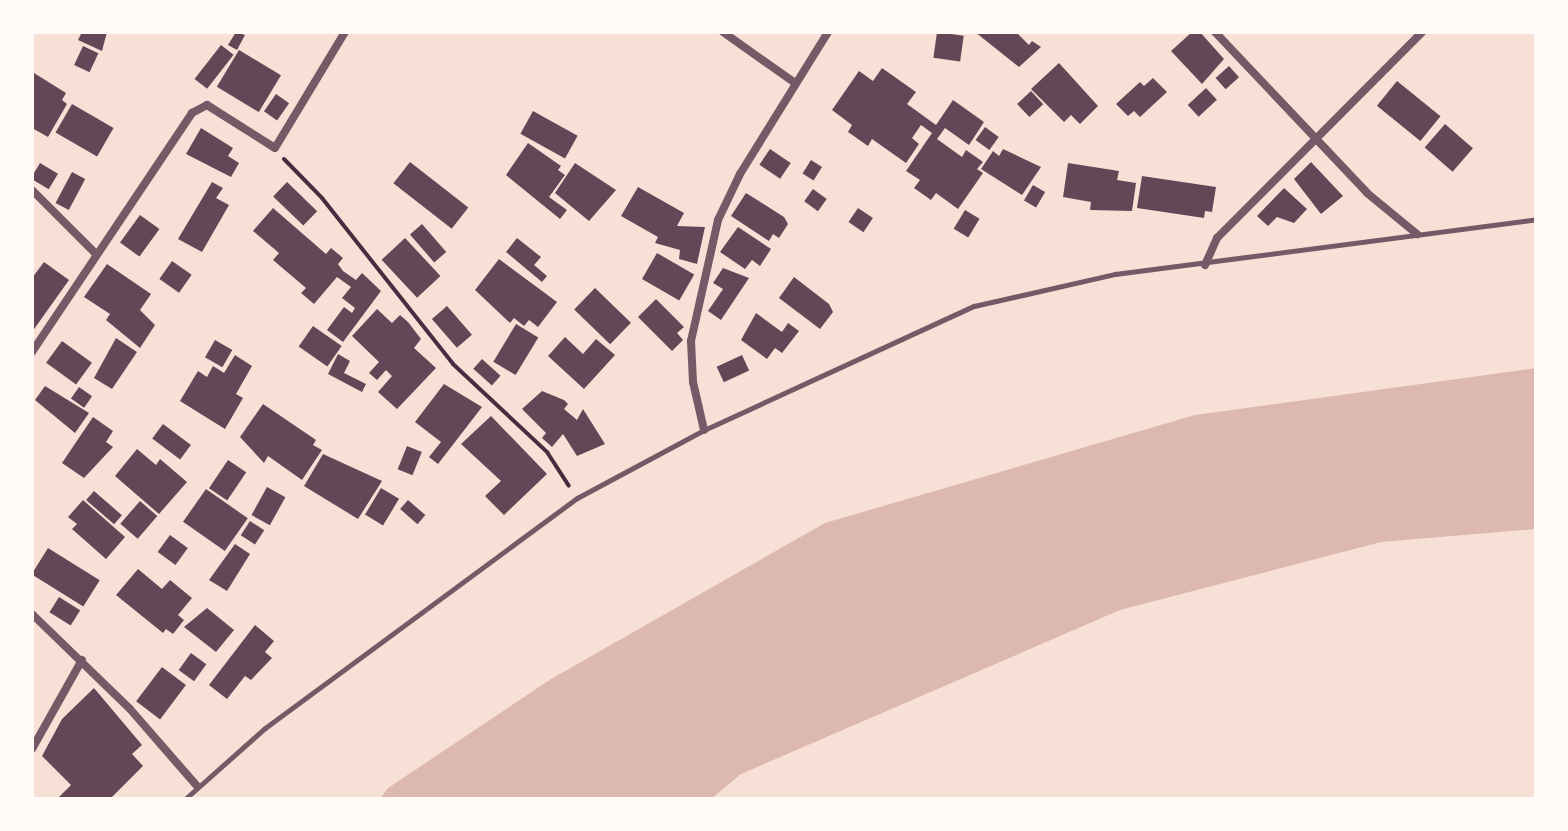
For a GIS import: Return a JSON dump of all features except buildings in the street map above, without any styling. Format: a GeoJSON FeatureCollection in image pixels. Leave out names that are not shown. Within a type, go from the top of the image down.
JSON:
{"type":"FeatureCollection","features":[{"type":"Feature","properties":{"kind":"street"},"geometry":{"type":"LineString","coordinates":[[32,352],[95,253],[192,113],[207,105],[275,148],[345,32]]}},
{"type":"Feature","properties":{"kind":"street"},"geometry":{"type":"LineString","coordinates":[[723,32],[795,83]]}},
{"type":"Feature","properties":{"kind":"street"},"geometry":{"type":"LineString","coordinates":[[704,430],[693,382],[691,341],[718,220],[795,83],[828,32]]}},
{"type":"Feature","properties":{"kind":"street"},"geometry":{"type":"LineString","coordinates":[[1215,32],[1317,139],[1417,234]]}},
{"type":"Feature","properties":{"kind":"street"},"geometry":{"type":"LineString","coordinates":[[1205,265],[1217,238],[1422,32]]}},
{"type":"Feature","properties":{"kind":"street"},"geometry":{"type":"LineString","coordinates":[[32,190],[95,253]]}},
{"type":"Feature","properties":{"kind":"street"},"geometry":{"type":"LineString","coordinates":[[32,614],[82,660],[197,786]]}},
{"type":"Feature","properties":{"kind":"street"},"geometry":{"type":"LineString","coordinates":[[32,749],[82,660]]}},
{"type":"Feature","properties":{"kind":"lane"},"geometry":{"type":"LineString","coordinates":[[185,799],[265,728],[577,498],[704,430],[974,306],[1115,274],[1205,265],[1536,219]]}},
{"type":"Feature","properties":{"kind":"path"},"geometry":{"type":"LineString","coordinates":[[275,148],[322,198],[453,364],[547,452],[577,498]]}},
{"type":"Feature","properties":{"kind":"shaded area"},"geometry":{"type":"Polygon","coordinates":[[[1536,368],[1536,529],[1381,542],[1120,610],[741,774],[711,799],[380,799],[388,788],[551,679],[825,523],[1195,415],[1536,368]]]}}]}
